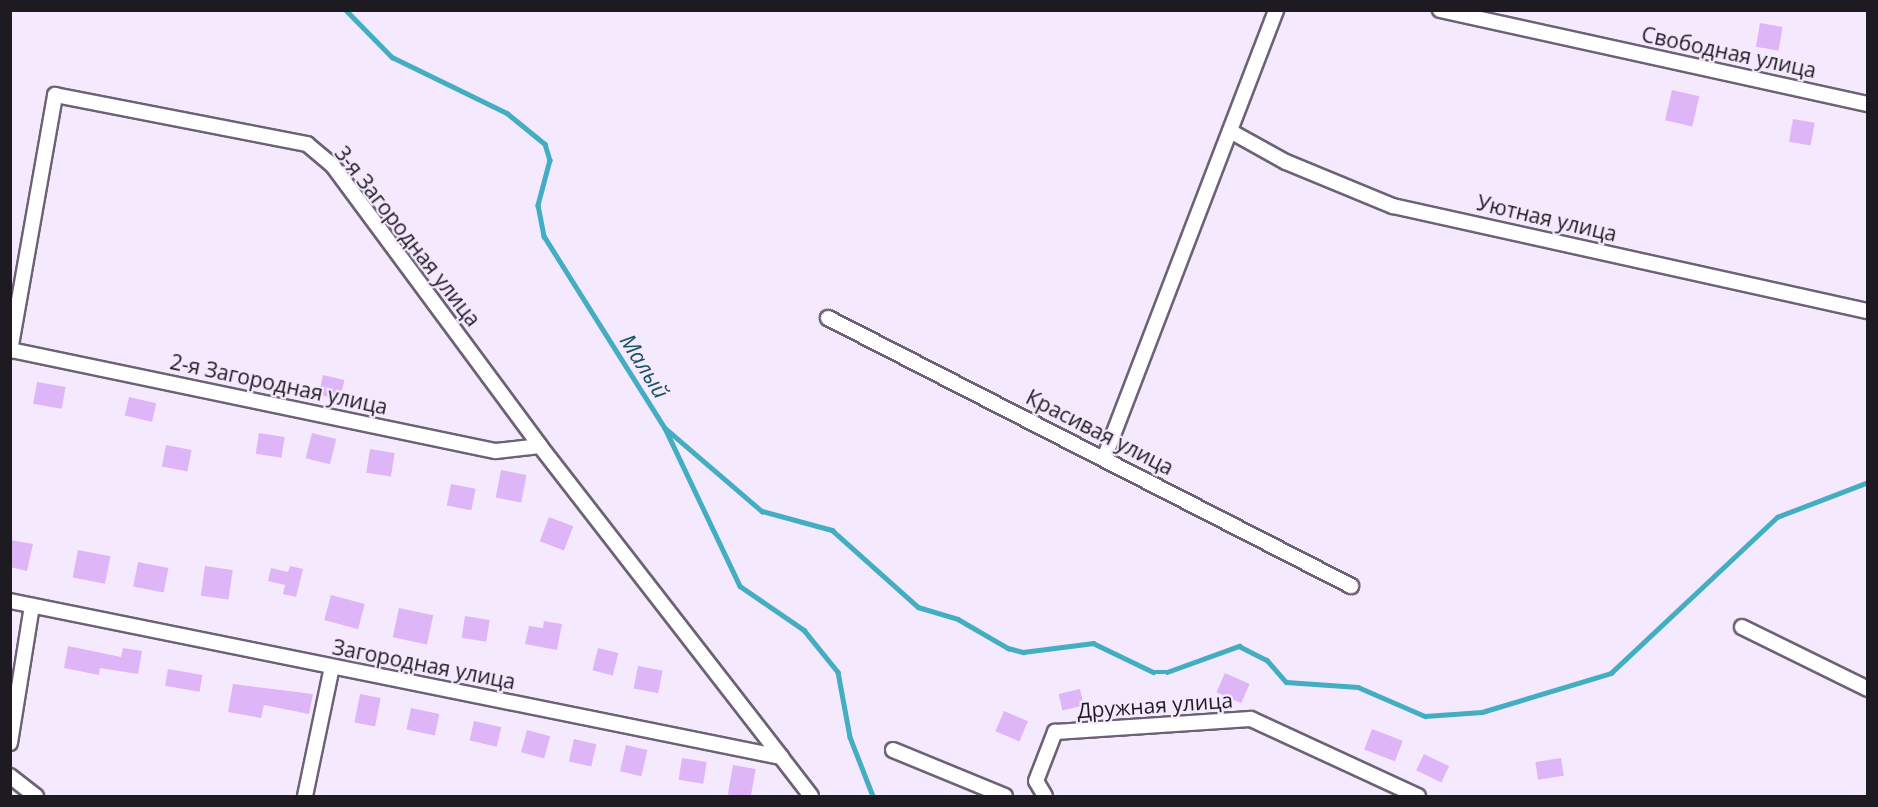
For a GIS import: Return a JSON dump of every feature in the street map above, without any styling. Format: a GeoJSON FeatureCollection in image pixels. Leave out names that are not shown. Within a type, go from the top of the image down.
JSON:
{"type":"FeatureCollection","features":[{"type":"Feature","properties":{"kind":"street"},"geometry":{"type":"LineString","coordinates":[[1105,456],[1276,10]]}},
{"type":"Feature","properties":{"kind":"street","name":"Свободная улица"},"geometry":{"type":"LineString","coordinates":[[1440,10],[1868,104]]}},
{"type":"Feature","properties":{"kind":"street","name":"3-я Загородная улица"},"geometry":{"type":"LineString","coordinates":[[11,351],[55,95],[307,144],[333,166],[540,446],[781,757]]}},
{"type":"Feature","properties":{"kind":"street","name":"Уютная улица"},"geometry":{"type":"LineString","coordinates":[[1230,131],[1286,162],[1393,206],[1868,311]]}},
{"type":"Feature","properties":{"kind":"street","name":"Красивая улица"},"geometry":{"type":"LineString","coordinates":[[828,318],[1105,456],[1351,586]]}},
{"type":"Feature","properties":{"kind":"street","name":"2-я Загородная улица"},"geometry":{"type":"LineString","coordinates":[[11,351],[496,451],[540,446]]}},
{"type":"Feature","properties":{"kind":"street","name":"Загородная улица"},"geometry":{"type":"LineString","coordinates":[[10,602],[781,757]]}},
{"type":"Feature","properties":{"kind":"street"},"geometry":{"type":"LineString","coordinates":[[10,743],[32,606]]}},
{"type":"Feature","properties":{"kind":"street"},"geometry":{"type":"LineString","coordinates":[[1742,627],[1868,688]]}},
{"type":"Feature","properties":{"kind":"street"},"geometry":{"type":"LineString","coordinates":[[305,796],[332,667]]}},
{"type":"Feature","properties":{"kind":"street","name":"Дружная улица"},"geometry":{"type":"LineString","coordinates":[[1045,796],[1036,781],[1055,732],[1251,719],[1418,796]]}},
{"type":"Feature","properties":{"kind":"street"},"geometry":{"type":"LineString","coordinates":[[893,750],[1005,796]]}},
{"type":"Feature","properties":{"kind":"street"},"geometry":{"type":"LineString","coordinates":[[781,757],[811,796]]}},
{"type":"Feature","properties":{"kind":"street"},"geometry":{"type":"LineString","coordinates":[[10,776],[36,796]]}},
{"type":"Feature","properties":{"kind":"building"},"geometry":{"type":"Polygon","coordinates":[[[1760,23],[1783,27],[1778,51],[1756,47],[1760,23]]]}},
{"type":"Feature","properties":{"kind":"building"},"geometry":{"type":"Polygon","coordinates":[[[1672,90],[1699,96],[1692,127],[1665,120],[1672,90]]]}},
{"type":"Feature","properties":{"kind":"building"},"geometry":{"type":"Polygon","coordinates":[[[1793,119],[1815,123],[1811,145],[1789,142],[1793,119]]]}},
{"type":"Feature","properties":{"kind":"building"},"geometry":{"type":"Polygon","coordinates":[[[323,375],[344,380],[340,399],[319,394],[323,375]]]}},
{"type":"Feature","properties":{"kind":"building"},"geometry":{"type":"Polygon","coordinates":[[[37,382],[66,387],[62,409],[33,404],[37,382]]]}},
{"type":"Feature","properties":{"kind":"building"},"geometry":{"type":"Polygon","coordinates":[[[129,397],[156,403],[152,422],[125,416],[129,397]]]}},
{"type":"Feature","properties":{"kind":"building"},"geometry":{"type":"Polygon","coordinates":[[[259,433],[285,437],[281,458],[256,454],[259,433]]]}},
{"type":"Feature","properties":{"kind":"building"},"geometry":{"type":"Polygon","coordinates":[[[312,433],[336,439],[330,464],[306,458],[312,433]]]}},
{"type":"Feature","properties":{"kind":"building"},"geometry":{"type":"Polygon","coordinates":[[[166,445],[192,450],[187,472],[162,467],[166,445]]]}},
{"type":"Feature","properties":{"kind":"building"},"geometry":{"type":"Polygon","coordinates":[[[370,449],[395,453],[391,477],[366,473],[370,449]]]}},
{"type":"Feature","properties":{"kind":"building"},"geometry":{"type":"Polygon","coordinates":[[[501,470],[527,475],[521,502],[496,497],[501,470]]]}},
{"type":"Feature","properties":{"kind":"building"},"geometry":{"type":"Polygon","coordinates":[[[451,484],[476,489],[471,510],[447,506],[451,484]]]}},
{"type":"Feature","properties":{"kind":"building"},"geometry":{"type":"Polygon","coordinates":[[[549,517],[573,526],[564,551],[540,541],[549,517]]]}},
{"type":"Feature","properties":{"kind":"building"},"geometry":{"type":"Polygon","coordinates":[[[10,540],[33,544],[27,571],[10,567],[10,540]]]}},
{"type":"Feature","properties":{"kind":"building"},"geometry":{"type":"Polygon","coordinates":[[[78,550],[110,556],[105,584],[73,577],[78,550]]]}},
{"type":"Feature","properties":{"kind":"building"},"geometry":{"type":"Polygon","coordinates":[[[138,562],[168,568],[164,592],[133,587],[138,562]]]}},
{"type":"Feature","properties":{"kind":"building"},"geometry":{"type":"Polygon","coordinates":[[[205,566],[233,570],[229,600],[201,596],[205,566]]]}},
{"type":"Feature","properties":{"kind":"building"},"geometry":{"type":"Polygon","coordinates":[[[290,566],[303,569],[296,597],[283,594],[285,585],[268,581],[271,568],[288,572],[290,566]]]}},
{"type":"Feature","properties":{"kind":"building"},"geometry":{"type":"Polygon","coordinates":[[[331,595],[365,604],[358,629],[324,620],[331,595]]]}},
{"type":"Feature","properties":{"kind":"building"},"geometry":{"type":"Polygon","coordinates":[[[399,608],[433,615],[427,645],[393,637],[399,608]]]}},
{"type":"Feature","properties":{"kind":"building"},"geometry":{"type":"Polygon","coordinates":[[[465,616],[490,620],[486,642],[462,638],[465,616]]]}},
{"type":"Feature","properties":{"kind":"building"},"geometry":{"type":"Polygon","coordinates":[[[544,621],[562,624],[557,650],[525,644],[529,626],[543,628],[544,621]]]}},
{"type":"Feature","properties":{"kind":"building"},"geometry":{"type":"Polygon","coordinates":[[[68,646],[121,657],[123,648],[142,651],[138,674],[100,668],[99,675],[64,668],[68,646]]]}},
{"type":"Feature","properties":{"kind":"building"},"geometry":{"type":"Polygon","coordinates":[[[598,648],[618,653],[613,675],[592,670],[598,648]]]}},
{"type":"Feature","properties":{"kind":"building"},"geometry":{"type":"Polygon","coordinates":[[[638,666],[663,671],[658,693],[634,689],[638,666]]]}},
{"type":"Feature","properties":{"kind":"building"},"geometry":{"type":"Polygon","coordinates":[[[168,669],[202,675],[200,692],[165,686],[168,669]]]}},
{"type":"Feature","properties":{"kind":"building"},"geometry":{"type":"Polygon","coordinates":[[[1225,673],[1250,684],[1241,703],[1216,692],[1225,673]]]}},
{"type":"Feature","properties":{"kind":"building"},"geometry":{"type":"Polygon","coordinates":[[[233,684],[313,694],[309,714],[264,705],[261,718],[228,712],[233,684]]]}},
{"type":"Feature","properties":{"kind":"building"},"geometry":{"type":"Polygon","coordinates":[[[1080,689],[1084,706],[1062,711],[1059,694],[1080,689]]]}},
{"type":"Feature","properties":{"kind":"building"},"geometry":{"type":"Polygon","coordinates":[[[360,694],[381,698],[375,726],[354,722],[360,694]]]}},
{"type":"Feature","properties":{"kind":"building"},"geometry":{"type":"Polygon","coordinates":[[[411,708],[439,714],[435,736],[406,730],[411,708]]]}},
{"type":"Feature","properties":{"kind":"building"},"geometry":{"type":"Polygon","coordinates":[[[1004,711],[1028,721],[1019,741],[995,731],[1004,711]]]}},
{"type":"Feature","properties":{"kind":"building"},"geometry":{"type":"Polygon","coordinates":[[[474,721],[501,727],[497,747],[470,740],[474,721]]]}},
{"type":"Feature","properties":{"kind":"building"},"geometry":{"type":"Polygon","coordinates":[[[1372,729],[1403,741],[1395,761],[1364,750],[1372,729]]]}},
{"type":"Feature","properties":{"kind":"building"},"geometry":{"type":"Polygon","coordinates":[[[527,730],[550,736],[544,758],[521,752],[527,730]]]}},
{"type":"Feature","properties":{"kind":"building"},"geometry":{"type":"Polygon","coordinates":[[[574,739],[596,744],[591,767],[569,761],[574,739]]]}},
{"type":"Feature","properties":{"kind":"building"},"geometry":{"type":"Polygon","coordinates":[[[626,745],[647,750],[641,776],[620,771],[626,745]]]}},
{"type":"Feature","properties":{"kind":"building"},"geometry":{"type":"Polygon","coordinates":[[[1424,754],[1449,766],[1441,782],[1416,770],[1424,754]]]}},
{"type":"Feature","properties":{"kind":"building"},"geometry":{"type":"Polygon","coordinates":[[[682,758],[707,762],[703,784],[679,780],[682,758]]]}},
{"type":"Feature","properties":{"kind":"building"},"geometry":{"type":"Polygon","coordinates":[[[1561,758],[1564,776],[1538,780],[1535,762],[1561,758]]]}},
{"type":"Feature","properties":{"kind":"building"},"geometry":{"type":"Polygon","coordinates":[[[733,765],[756,769],[751,796],[728,795],[733,765]]]}},
{"type":"Feature","properties":{"kind":"waterway","name":"Малый"},"geometry":{"type":"LineString","coordinates":[[346,10],[392,57],[507,113],[545,144],[550,160],[538,205],[544,236],[665,428],[740,586],[804,630],[838,672],[850,737],[873,796]]}},
{"type":"Feature","properties":{"kind":"waterway"},"geometry":{"type":"LineString","coordinates":[[665,428],[762,511],[832,530],[918,607],[958,619],[1008,648],[1023,652],[1093,643],[1153,672],[1167,672],[1239,646],[1267,660],[1286,682],[1358,687],[1425,716],[1482,712],[1611,673],[1777,517],[1868,482]]}}]}
